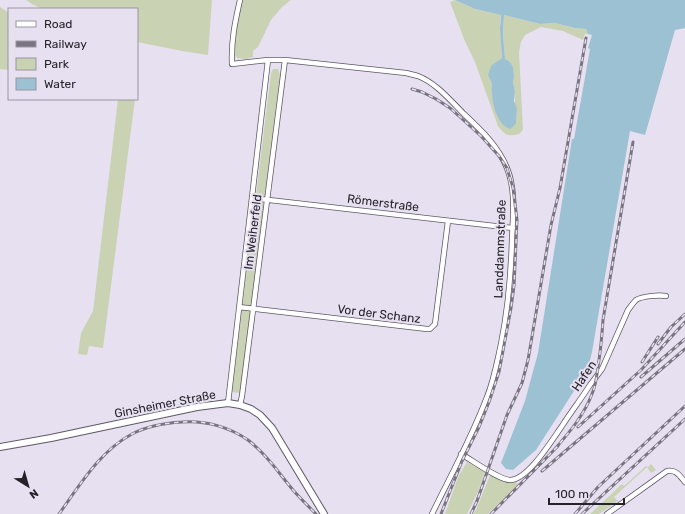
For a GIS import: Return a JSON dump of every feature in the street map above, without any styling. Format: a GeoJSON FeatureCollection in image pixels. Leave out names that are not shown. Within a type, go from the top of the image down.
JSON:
{"type":"FeatureCollection","features":[{"type":"Feature","properties":{"kind":"main road","name":"Ginsheimer Straße"},"geometry":{"type":"LineString","coordinates":[[1,448],[197,408],[228,403],[240,405],[251,409],[260,415],[272,428],[324,514]]}},
{"type":"Feature","properties":{"kind":"street","name":"Landdammstraße"},"geometry":{"type":"LineString","coordinates":[[240,0],[234,26],[231,49],[232,64],[268,60],[285,60],[406,73],[417,76],[438,88],[481,129],[490,140],[507,168],[512,186],[514,209],[509,299],[495,372],[476,426],[432,514]]}},
{"type":"Feature","properties":{"kind":"street","name":"Im Weiherfeld"},"geometry":{"type":"LineString","coordinates":[[228,403],[268,60]]}},
{"type":"Feature","properties":{"kind":"street","name":"Im Weiherfeld"},"geometry":{"type":"LineString","coordinates":[[240,405],[285,60]]}},
{"type":"Feature","properties":{"kind":"street","name":"Römerstraße"},"geometry":{"type":"LineString","coordinates":[[252,198],[513,228]]}},
{"type":"Feature","properties":{"kind":"street","name":"Vor der Schanz"},"geometry":{"type":"LineString","coordinates":[[239,307],[430,329],[435,324],[448,221]]}},
{"type":"Feature","properties":{"kind":"street","name":"Hafen"},"geometry":{"type":"LineString","coordinates":[[462,454],[503,478],[510,480],[518,478],[538,460],[590,385],[598,376],[628,310],[635,301],[639,298],[666,296]]}},
{"type":"Feature","properties":{"kind":"street"},"geometry":{"type":"LineString","coordinates":[[607,514],[667,471],[672,470],[677,473],[685,482]]}},
{"type":"Feature","properties":{"kind":"green space"},"geometry":{"type":"Polygon","coordinates":[[[26,0],[212,0],[208,55],[138,42],[138,8],[40,8],[26,0]]]}},
{"type":"Feature","properties":{"kind":"green space"},"geometry":{"type":"Polygon","coordinates":[[[242,0],[291,0],[282,7],[271,20],[258,47],[253,51],[253,57],[246,59],[237,58],[234,46],[235,30],[242,0]]]}},
{"type":"Feature","properties":{"kind":"green space"},"geometry":{"type":"Polygon","coordinates":[[[455,0],[475,9],[501,15],[502,59],[488,75],[492,84],[494,107],[499,118],[516,123],[517,109],[515,105],[514,77],[509,61],[505,59],[503,34],[504,15],[540,24],[555,23],[586,29],[588,34],[585,34],[583,40],[563,31],[541,27],[525,35],[521,42],[519,52],[523,130],[519,134],[507,134],[498,126],[475,62],[464,39],[450,2],[455,0]]]}},
{"type":"Feature","properties":{"kind":"green space"},"geometry":{"type":"Polygon","coordinates":[[[0,7],[8,12],[8,70],[0,69],[0,7]]]}},
{"type":"Feature","properties":{"kind":"green space"},"geometry":{"type":"Polygon","coordinates":[[[273,69],[278,69],[280,75],[240,393],[232,392],[271,73],[273,69]]]}},
{"type":"Feature","properties":{"kind":"green space"},"geometry":{"type":"Polygon","coordinates":[[[118,100],[135,100],[103,348],[89,346],[87,355],[78,354],[81,333],[93,311],[118,100]]]}},
{"type":"Feature","properties":{"kind":"green space"},"geometry":{"type":"Polygon","coordinates":[[[467,462],[485,472],[478,492],[467,514],[445,514],[458,477],[467,462]]]}},
{"type":"Feature","properties":{"kind":"green space"},"geometry":{"type":"Polygon","coordinates":[[[651,464],[656,470],[651,473],[647,467],[614,497],[618,501],[599,514],[590,514],[622,484],[624,486],[646,466],[648,467],[651,464]]]}},
{"type":"Feature","properties":{"kind":"green space"},"geometry":{"type":"Polygon","coordinates":[[[490,475],[502,481],[515,482],[519,484],[488,514],[473,514],[476,510],[490,475]]]}},
{"type":"Feature","properties":{"kind":"water"},"geometry":{"type":"Polygon","coordinates":[[[455,0],[685,0],[685,28],[675,30],[645,135],[630,131],[589,364],[583,377],[536,450],[513,470],[506,469],[501,463],[525,401],[538,353],[572,139],[574,139],[590,49],[588,48],[592,35],[588,34],[586,29],[555,23],[540,24],[504,15],[503,34],[505,59],[509,61],[513,67],[515,92],[514,101],[517,109],[516,123],[510,129],[502,123],[496,114],[492,98],[492,84],[488,75],[491,66],[502,58],[500,29],[501,15],[475,9],[455,0]]]}},
{"type":"Feature","properties":{"kind":"railway"},"geometry":{"type":"LineString","coordinates":[[471,514],[507,415],[522,383],[528,360],[551,225],[560,188],[586,38]]}},
{"type":"Feature","properties":{"kind":"railway"},"geometry":{"type":"LineString","coordinates":[[412,89],[422,92],[450,108],[481,136],[499,156],[507,168],[513,188],[517,220],[514,286],[499,372],[479,427],[462,461],[441,514]]}},
{"type":"Feature","properties":{"kind":"railway"},"geometry":{"type":"LineString","coordinates":[[554,450],[571,430],[589,402],[595,385],[603,320],[633,142]]}},
{"type":"Feature","properties":{"kind":"railway"},"geometry":{"type":"LineString","coordinates":[[658,344],[671,327],[685,314]]}},
{"type":"Feature","properties":{"kind":"railway"},"geometry":{"type":"LineString","coordinates":[[578,427],[641,370],[685,322]]}},
{"type":"Feature","properties":{"kind":"railway"},"geometry":{"type":"LineString","coordinates":[[642,362],[658,337]]}},
{"type":"Feature","properties":{"kind":"railway"},"geometry":{"type":"LineString","coordinates":[[641,377],[685,339]]}},
{"type":"Feature","properties":{"kind":"railway"},"geometry":{"type":"LineString","coordinates":[[542,471],[685,349]]}},
{"type":"Feature","properties":{"kind":"railway"},"geometry":{"type":"LineString","coordinates":[[575,514],[598,487],[685,406]]}},
{"type":"Feature","properties":{"kind":"railway"},"geometry":{"type":"LineString","coordinates":[[582,514],[685,419]]}},
{"type":"Feature","properties":{"kind":"railway"},"geometry":{"type":"LineString","coordinates":[[59,514],[100,459],[121,441],[138,431],[157,425],[191,422],[216,425],[233,431],[248,440],[266,457],[293,490],[316,514]]}},
{"type":"Feature","properties":{"kind":"railway"},"geometry":{"type":"LineString","coordinates":[[491,514],[558,446]]}}]}
